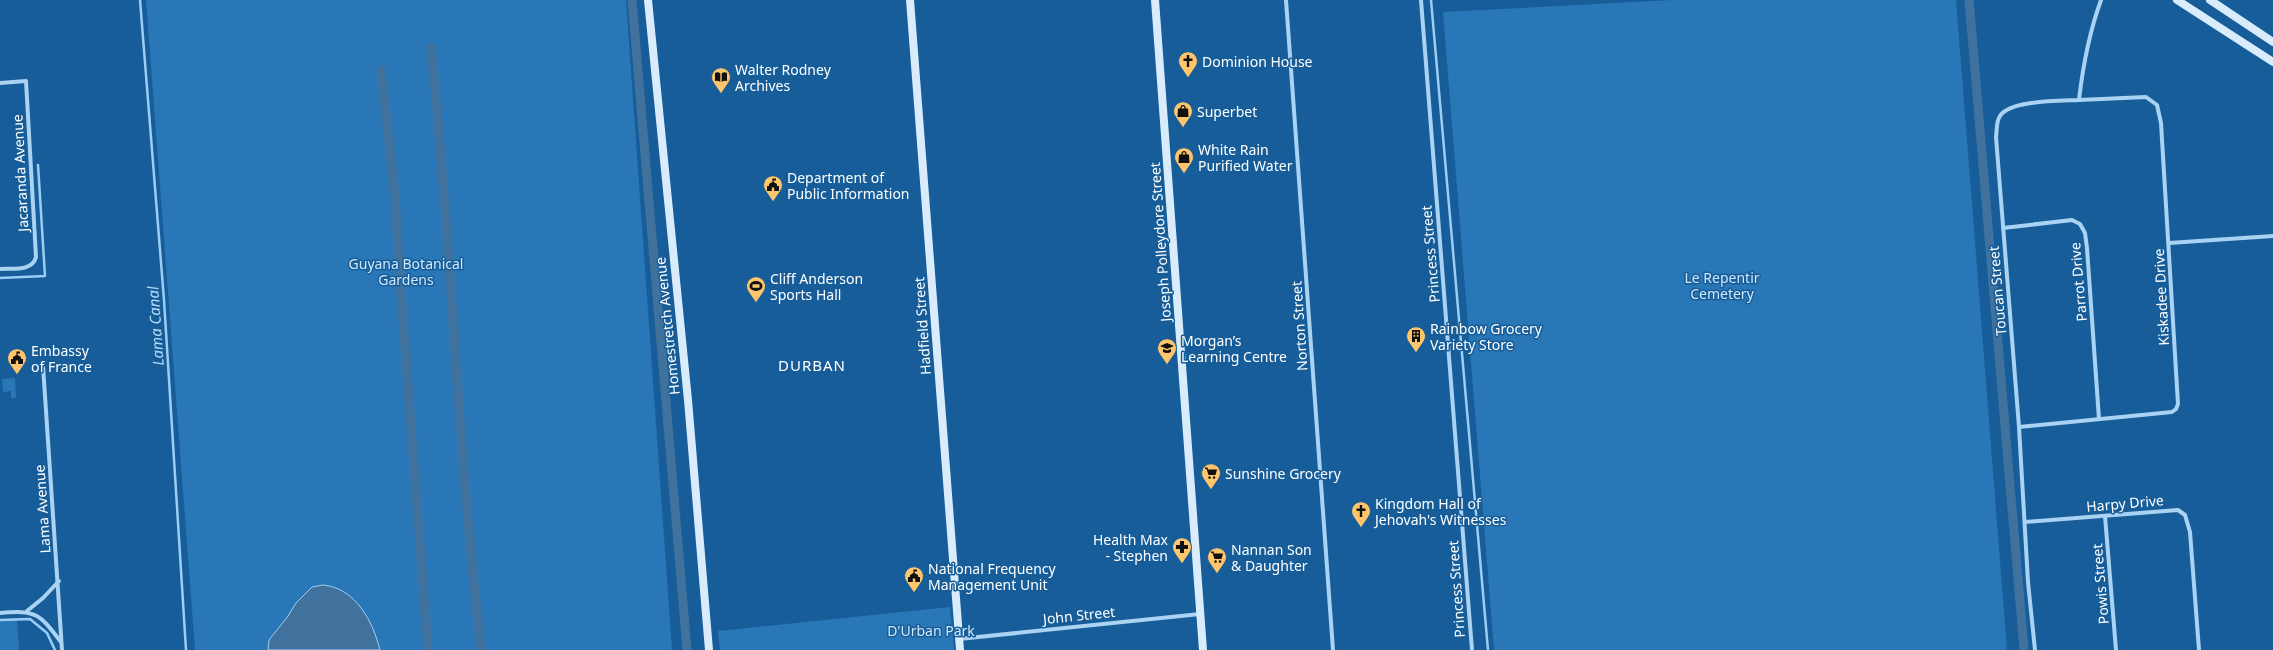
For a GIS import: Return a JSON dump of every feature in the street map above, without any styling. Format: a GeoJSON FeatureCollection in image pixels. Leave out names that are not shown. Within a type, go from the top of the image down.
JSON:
{"type":"FeatureCollection","features":[{"type":"Feature","properties":{"kind":"street","name":"Homestretch Avenue"},"geometry":{"type":"LineString","coordinates":[[648,0],[688,400],[709,650]]}},
{"type":"Feature","properties":{"kind":"street","name":"Hadfield Street"},"geometry":{"type":"LineString","coordinates":[[910,0],[960,650]]}},
{"type":"Feature","properties":{"kind":"street","name":"Joseph Polleydore Street"},"geometry":{"type":"LineString","coordinates":[[1155,0],[1203,650]]}},
{"type":"Feature","properties":{"kind":"street","name":"Norton Street"},"geometry":{"type":"LineString","coordinates":[[1286,0],[1333,650]]}},
{"type":"Feature","properties":{"kind":"street","name":"Princess Street"},"geometry":{"type":"LineString","coordinates":[[1421,0],[1472,650]]}},
{"type":"Feature","properties":{"kind":"street"},"geometry":{"type":"LineString","coordinates":[[2080,100],[2084,60],[2091,29],[2101,0]]}},
{"type":"Feature","properties":{"kind":"street"},"geometry":{"type":"LineString","coordinates":[[2177,0],[2273,62]]}},
{"type":"Feature","properties":{"kind":"street"},"geometry":{"type":"LineString","coordinates":[[2210,0],[2273,42]]}},
{"type":"Feature","properties":{"kind":"street","name":"Jacaranda Avenue"},"geometry":{"type":"LineString","coordinates":[[0,83],[26,81],[36,257],[34,264],[30,268],[0,269]]}},
{"type":"Feature","properties":{"kind":"street","name":"Kiskadee Drive"},"geometry":{"type":"LineString","coordinates":[[2019,427],[2172,412],[2176,409],[2178,404],[2161,123],[2157,105],[2146,97],[2080,100]]}},
{"type":"Feature","properties":{"kind":"street","name":"Toucan Street"},"geometry":{"type":"LineString","coordinates":[[2035,650],[1996,137],[1999,117],[2006,109],[2017,106],[2080,100]]}},
{"type":"Feature","properties":{"kind":"street","name":"Parrot Drive"},"geometry":{"type":"LineString","coordinates":[[2003,228],[2072,220],[2080,224],[2085,233],[2090,275],[2099,419]]}},
{"type":"Feature","properties":{"kind":"street"},"geometry":{"type":"LineString","coordinates":[[2169,243],[2273,236]]}},
{"type":"Feature","properties":{"kind":"street","name":"Lama Avenue"},"geometry":{"type":"LineString","coordinates":[[43,366],[59,580],[62,650]]}},
{"type":"Feature","properties":{"kind":"street","name":"Harpy Drive"},"geometry":{"type":"LineString","coordinates":[[2025,522],[2178,510],[2185,515],[2190,532],[2199,650]]}},
{"type":"Feature","properties":{"kind":"street","name":"Powis Street"},"geometry":{"type":"LineString","coordinates":[[2105,516],[2116,650]]}},
{"type":"Feature","properties":{"kind":"street"},"geometry":{"type":"LineString","coordinates":[[0,613],[27,611],[43,598],[59,580]]}},
{"type":"Feature","properties":{"kind":"street"},"geometry":{"type":"LineString","coordinates":[[27,611],[42,620],[62,642]]}},
{"type":"Feature","properties":{"kind":"street","name":"John Street"},"geometry":{"type":"LineString","coordinates":[[959,639],[1200,614]]}},
{"type":"Feature","properties":{"kind":"green space","name":"Guyana Botanical Gardens"},"geometry":{"type":"Polygon","coordinates":[[[146,0],[626,0],[672,650],[195,650],[146,0]]]}},
{"type":"Feature","properties":{"kind":"green space","name":"Le Repentir Cemetery"},"geometry":{"type":"Polygon","coordinates":[[[1672,0],[1956,0],[2007,650],[1494,650],[1443,12],[1672,0]]]}},
{"type":"Feature","properties":{"kind":"green space"},"geometry":{"type":"Polygon","coordinates":[[[15,378],[16,398],[11,398],[11,391],[3,392],[2,379],[15,378]]]}},
{"type":"Feature","properties":{"kind":"green space","name":"D'Urban Park"},"geometry":{"type":"Polygon","coordinates":[[[950,607],[954,650],[720,650],[718,631],[950,607]]]}},
{"type":"Feature","properties":{"kind":"green space"},"geometry":{"type":"Polygon","coordinates":[[[17,619],[19,650],[0,650],[0,621],[17,619]]]}},
{"type":"Feature","properties":{"kind":"shaded area"},"geometry":{"type":"Polygon","coordinates":[[[323,585],[345,592],[354,600],[368,618],[380,650],[268,650],[269,640],[288,616],[296,603],[312,587],[323,585]]]}},
{"type":"Feature","properties":{"kind":"waterway","name":"Lama Canal"},"geometry":{"type":"LineString","coordinates":[[140,0],[164,300],[186,650]]}},
{"type":"Feature","properties":{"kind":"waterway"},"geometry":{"type":"LineString","coordinates":[[632,0],[687,650]]}},
{"type":"Feature","properties":{"kind":"waterway"},"geometry":{"type":"LineString","coordinates":[[1431,0],[1488,650]]}},
{"type":"Feature","properties":{"kind":"waterway"},"geometry":{"type":"LineString","coordinates":[[1969,0],[2024,650]]}},
{"type":"Feature","properties":{"kind":"waterway"},"geometry":{"type":"LineString","coordinates":[[431,47],[444,197],[466,497],[481,647]]}},
{"type":"Feature","properties":{"kind":"waterway"},"geometry":{"type":"LineString","coordinates":[[381,70],[395,195],[428,650]]}},
{"type":"Feature","properties":{"kind":"waterway"},"geometry":{"type":"LineString","coordinates":[[0,278],[45,276],[38,165]]}},
{"type":"Feature","properties":{"kind":"waterway"},"geometry":{"type":"LineString","coordinates":[[0,620],[30,619],[47,633],[55,650]]}},
{"type":"Feature","properties":{"kind":"place","name":"Dominion House"},"geometry":{"type":"Point","coordinates":[1188,78]}},
{"type":"Feature","properties":{"kind":"place","name":"Walter Rodney Archives"},"geometry":{"type":"Point","coordinates":[721,94]}},
{"type":"Feature","properties":{"kind":"place","name":"Superbet"},"geometry":{"type":"Point","coordinates":[1183,128]}},
{"type":"Feature","properties":{"kind":"place","name":"White Rain Purified Water"},"geometry":{"type":"Point","coordinates":[1184,174]}},
{"type":"Feature","properties":{"kind":"place","name":"Department of Public Information"},"geometry":{"type":"Point","coordinates":[773,202]}},
{"type":"Feature","properties":{"kind":"place","name":"Cliff Anderson Sports Hall"},"geometry":{"type":"Point","coordinates":[756,303]}},
{"type":"Feature","properties":{"kind":"place","name":"Rainbow Grocery Variety Store"},"geometry":{"type":"Point","coordinates":[1416,353]}},
{"type":"Feature","properties":{"kind":"place","name":"Morgan’s Learning Centre"},"geometry":{"type":"Point","coordinates":[1167,365]}},
{"type":"Feature","properties":{"kind":"place","name":"Embassy of France"},"geometry":{"type":"Point","coordinates":[17,375]}},
{"type":"Feature","properties":{"kind":"place","name":"Sunshine Grocery"},"geometry":{"type":"Point","coordinates":[1211,490]}},
{"type":"Feature","properties":{"kind":"place","name":"Kingdom Hall of Jehovah's Witnesses"},"geometry":{"type":"Point","coordinates":[1361,528]}},
{"type":"Feature","properties":{"kind":"place","name":"Health Max - Stephen"},"geometry":{"type":"Point","coordinates":[1182,564]}},
{"type":"Feature","properties":{"kind":"place","name":"Nannan Son & Daughter"},"geometry":{"type":"Point","coordinates":[1217,574]}},
{"type":"Feature","properties":{"kind":"place","name":"National Frequency Management Unit"},"geometry":{"type":"Point","coordinates":[914,593]}},
{"type":"Feature","properties":{"kind":"district","name":"DURBAN"},"geometry":{"type":"Point","coordinates":[812,365]}}]}
